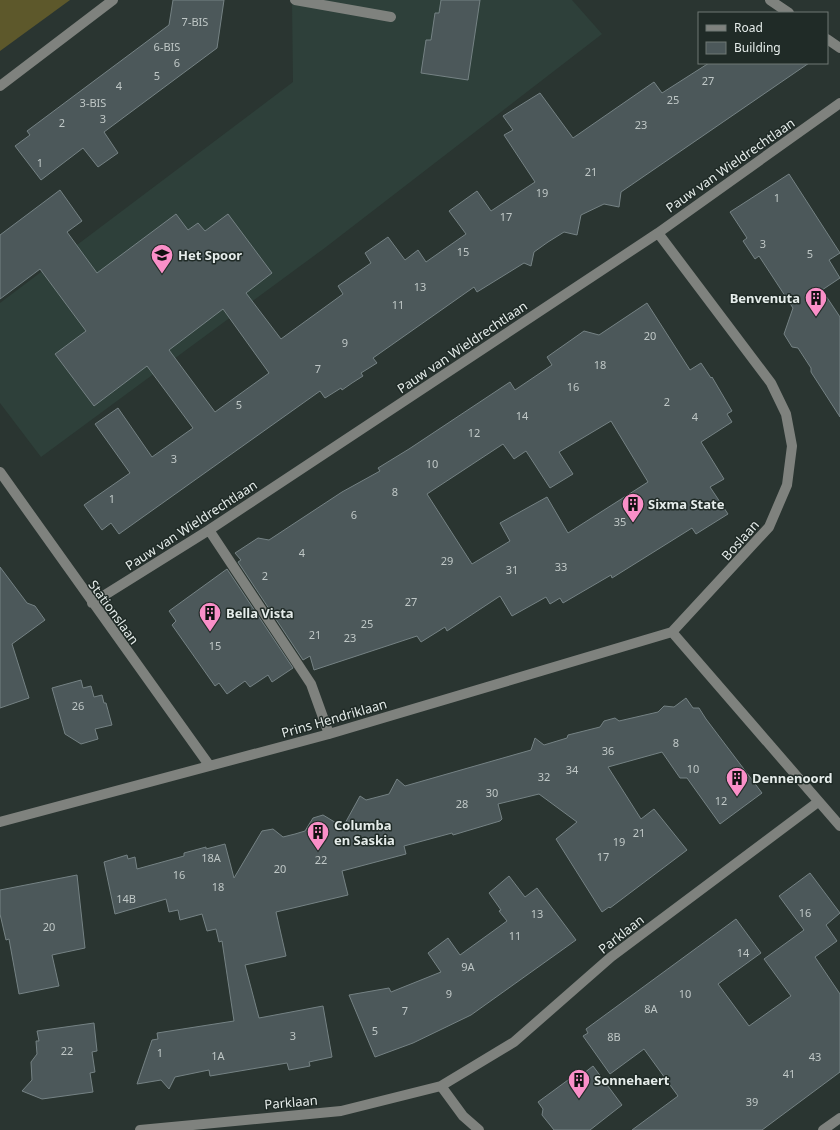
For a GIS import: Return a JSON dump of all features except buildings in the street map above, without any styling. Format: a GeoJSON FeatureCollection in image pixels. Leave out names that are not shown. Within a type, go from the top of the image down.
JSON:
{"type":"FeatureCollection","features":[{"type":"Feature","properties":{"kind":"street"},"geometry":{"type":"LineString","coordinates":[[0,86],[113,0]]}},
{"type":"Feature","properties":{"kind":"street"},"geometry":{"type":"LineString","coordinates":[[295,0],[391,17]]}},
{"type":"Feature","properties":{"kind":"street"},"geometry":{"type":"LineString","coordinates":[[770,0],[788,12]]}},
{"type":"Feature","properties":{"kind":"street"},"geometry":{"type":"LineString","coordinates":[[828,40],[840,48]]}},
{"type":"Feature","properties":{"kind":"street","name":"Pauw van Wieldrechtlaan"},"geometry":{"type":"LineString","coordinates":[[92,603],[208,530],[658,232],[840,103]]}},
{"type":"Feature","properties":{"kind":"street","name":"Boslaan"},"geometry":{"type":"LineString","coordinates":[[658,232],[771,384],[786,414],[792,446],[787,485],[769,528],[672,632]]}},
{"type":"Feature","properties":{"kind":"street","name":"Stationslaan"},"geometry":{"type":"LineString","coordinates":[[0,472],[209,765]]}},
{"type":"Feature","properties":{"kind":"street"},"geometry":{"type":"LineString","coordinates":[[208,530],[312,684],[329,734]]}},
{"type":"Feature","properties":{"kind":"street"},"geometry":{"type":"LineString","coordinates":[[672,632],[840,826]]}},
{"type":"Feature","properties":{"kind":"street","name":"Prins Hendriklaan"},"geometry":{"type":"LineString","coordinates":[[0,822],[329,734],[672,632]]}},
{"type":"Feature","properties":{"kind":"street","name":"Parklaan"},"geometry":{"type":"LineString","coordinates":[[140,1130],[341,1110],[441,1086],[514,1042],[611,957],[818,802]]}},
{"type":"Feature","properties":{"kind":"street"},"geometry":{"type":"LineString","coordinates":[[441,1086],[463,1116],[478,1130]]}},
{"type":"Feature","properties":{"kind":"street"},"geometry":{"type":"LineString","coordinates":[[823,1130],[840,1118]]}},
{"type":"Feature","properties":{"kind":"shaded area"},"geometry":{"type":"Polygon","coordinates":[[[0,0],[70,0],[0,51],[0,0]]]}},
{"type":"Feature","properties":{"kind":"shaded area"},"geometry":{"type":"Polygon","coordinates":[[[292,0],[572,0],[602,34],[326,247],[41,457],[0,403],[0,303],[293,82],[292,0]]]}},
{"type":"Feature","properties":{"kind":"place","name":"Het Spoor"},"geometry":{"type":"Point","coordinates":[162,274]}},
{"type":"Feature","properties":{"kind":"place","name":"Benvenuta"},"geometry":{"type":"Point","coordinates":[816,318]}},
{"type":"Feature","properties":{"kind":"place","name":"Sixma State"},"geometry":{"type":"Point","coordinates":[633,524]}},
{"type":"Feature","properties":{"kind":"place","name":"Bella Vista"},"geometry":{"type":"Point","coordinates":[210,632]}},
{"type":"Feature","properties":{"kind":"place","name":"Dennenoord"},"geometry":{"type":"Point","coordinates":[737,798]}},
{"type":"Feature","properties":{"kind":"place","name":"Columba en Saskia"},"geometry":{"type":"Point","coordinates":[318,852]}},
{"type":"Feature","properties":{"kind":"place","name":"Sonnehaert"},"geometry":{"type":"Point","coordinates":[579,1100]}}]}
